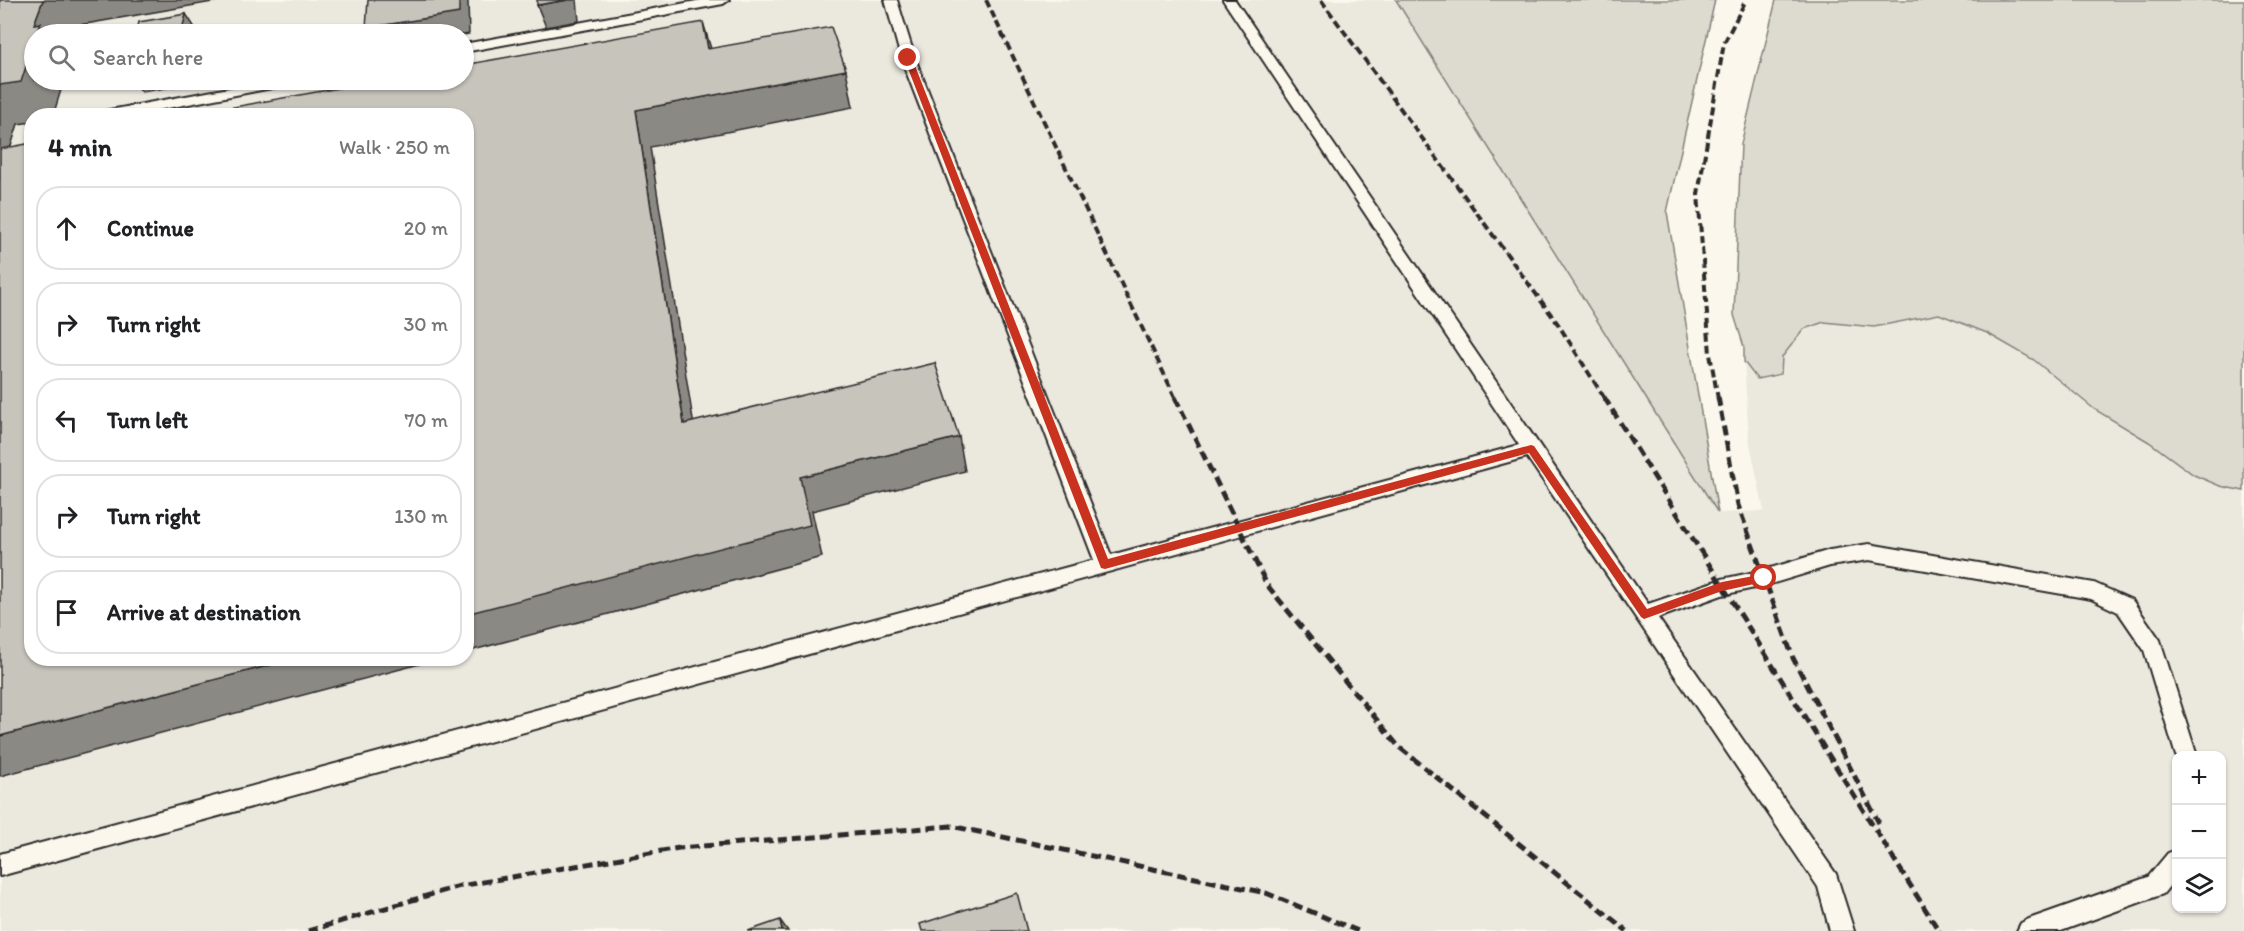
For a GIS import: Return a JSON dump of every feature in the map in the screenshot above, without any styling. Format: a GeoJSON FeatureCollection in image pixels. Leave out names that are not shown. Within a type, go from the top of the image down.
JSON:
{"type":"FeatureCollection","features":[{"type":"Feature","properties":{"kind":"lane"},"geometry":{"type":"LineString","coordinates":[[474,46],[723,0]]}},
{"type":"Feature","properties":{"kind":"lane"},"geometry":{"type":"LineString","coordinates":[[891,0],[908,58],[1105,564]]}},
{"type":"Feature","properties":{"kind":"lane"},"geometry":{"type":"LineString","coordinates":[[1229,0],[1531,449],[1828,882],[1842,931]]}},
{"type":"Feature","properties":{"kind":"lane"},"geometry":{"type":"LineString","coordinates":[[142,108],[239,90]]}},
{"type":"Feature","properties":{"kind":"lane"},"geometry":{"type":"LineString","coordinates":[[0,865],[1531,449]]}},
{"type":"Feature","properties":{"kind":"lane"},"geometry":{"type":"LineString","coordinates":[[1644,614],[1722,587],[1764,578],[1830,558],[1869,552],[2094,591],[2125,606],[2153,646],[2185,751]]}},
{"type":"Feature","properties":{"kind":"lane"},"geometry":{"type":"LineString","coordinates":[[2029,931],[2156,886],[2172,866]]}},
{"type":"Feature","properties":{"kind":"shaded area"},"geometry":{"type":"Polygon","coordinates":[[[0,0],[1396,0],[1718,513],[1764,511],[1749,439],[1744,362],[1757,379],[1780,374],[1782,357],[1804,329],[1824,322],[1874,327],[1939,314],[1987,333],[2034,360],[2094,409],[2149,442],[2194,475],[2220,486],[2244,491],[2244,931],[0,931],[0,0]]]}},
{"type":"Feature","properties":{"kind":"shaded area"},"geometry":{"type":"Polygon","coordinates":[[[1396,0],[1715,0],[1667,212],[1718,513],[1396,0]]]}},
{"type":"Feature","properties":{"kind":"shaded area"},"geometry":{"type":"Polygon","coordinates":[[[1776,0],[2244,0],[2244,491],[2220,486],[2194,475],[2149,442],[2094,409],[2034,360],[1987,333],[1939,314],[1874,327],[1824,322],[1804,329],[1782,357],[1781,374],[1757,379],[1744,362],[1744,347],[1734,315],[1741,144],[1776,0]]]}},
{"type":"Feature","properties":{"kind":"building"},"geometry":{"type":"Polygon","coordinates":[[[0,0],[43,0],[34,24],[24,24],[24,73],[21,82],[0,85],[0,0]]]}},
{"type":"Feature","properties":{"kind":"building"},"geometry":{"type":"Polygon","coordinates":[[[368,0],[459,0],[459,13],[391,24],[366,24],[368,0]]]}},
{"type":"Feature","properties":{"kind":"building"},"geometry":{"type":"Polygon","coordinates":[[[537,0],[568,0],[537,5],[537,0]]]}},
{"type":"Feature","properties":{"kind":"building"},"geometry":{"type":"Polygon","coordinates":[[[186,14],[184,24],[138,24],[139,22],[186,14]]]}},
{"type":"Feature","properties":{"kind":"building"},"geometry":{"type":"Polygon","coordinates":[[[703,22],[708,49],[831,27],[846,70],[636,110],[684,424],[935,363],[959,437],[800,477],[810,525],[474,612],[474,108],[228,108],[328,90],[474,90],[474,63],[703,22]]]}},
{"type":"Feature","properties":{"kind":"building"},"geometry":{"type":"Polygon","coordinates":[[[24,144],[24,666],[267,666],[0,736],[0,149],[24,144]]]}},
{"type":"Feature","properties":{"kind":"building"},"geometry":{"type":"Polygon","coordinates":[[[1017,893],[1027,931],[922,931],[920,924],[1017,893]]]}},
{"type":"Feature","properties":{"kind":"building"},"geometry":{"type":"Polygon","coordinates":[[[780,920],[782,931],[748,931],[780,920]]]}},
{"type":"Feature","properties":{"kind":"railway"},"geometry":{"type":"LineString","coordinates":[[986,0],[1176,399]]}},
{"type":"Feature","properties":{"kind":"railway"},"geometry":{"type":"LineString","coordinates":[[1321,0],[1558,324],[1605,399]]}},
{"type":"Feature","properties":{"kind":"railway"},"geometry":{"type":"LineString","coordinates":[[1718,399],[1710,354],[1698,194],[1724,43],[1746,0]]}},
{"type":"Feature","properties":{"kind":"railway"},"geometry":{"type":"LineString","coordinates":[[1175,397],[1267,585],[1399,747],[1627,931]]}},
{"type":"Feature","properties":{"kind":"railway"},"geometry":{"type":"LineString","coordinates":[[1604,397],[1939,931]]}},
{"type":"Feature","properties":{"kind":"railway"},"geometry":{"type":"LineString","coordinates":[[1718,397],[1738,505],[1793,658],[1879,823]]}},
{"type":"Feature","properties":{"kind":"railway"},"geometry":{"type":"LineString","coordinates":[[308,931],[460,886],[679,848],[951,826],[1266,893],[1358,931]]}},
{"type":"Feature","properties":{"kind":"route"},"geometry":{"type":"LineString","coordinates":[[908,58],[1105,564],[1531,449],[1644,614],[1722,587],[1764,578]]}}]}
